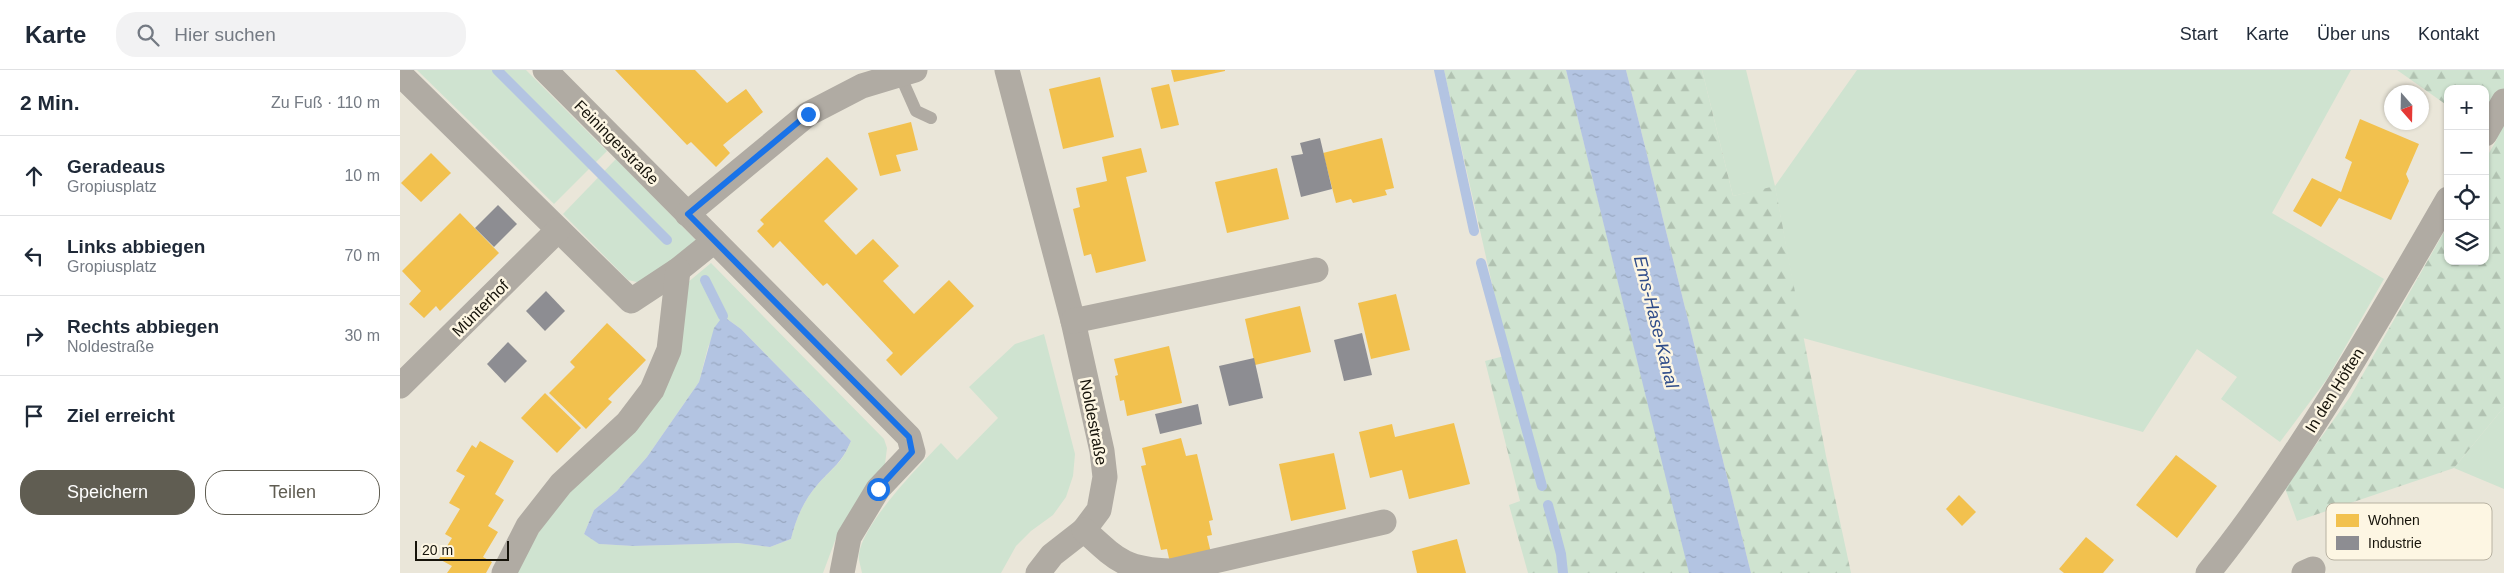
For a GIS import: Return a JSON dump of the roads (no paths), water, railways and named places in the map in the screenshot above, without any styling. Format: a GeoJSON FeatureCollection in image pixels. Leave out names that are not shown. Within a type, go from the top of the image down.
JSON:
{"type":"FeatureCollection","features":[{"type":"Feature","properties":{"kind":"street","name":"Feiningerstraße"},"geometry":{"type":"LineString","coordinates":[[545,70],[909,437],[912,452],[878,489],[849,537],[842,573]]}},
{"type":"Feature","properties":{"kind":"street","name":"Noldestraße"},"geometry":{"type":"LineString","coordinates":[[1007,70],[1073,321],[1102,451],[1105,477],[1099,510],[1084,530],[1052,555],[1038,573]]}},
{"type":"Feature","properties":{"kind":"street"},"geometry":{"type":"LineString","coordinates":[[688,214],[808,114],[862,86],[907,72]]}},
{"type":"Feature","properties":{"kind":"street"},"geometry":{"type":"LineString","coordinates":[[400,74],[631,301],[678,270],[714,241]]}},
{"type":"Feature","properties":{"kind":"street"},"geometry":{"type":"LineString","coordinates":[[2487,130],[2504,101]]}},
{"type":"Feature","properties":{"kind":"street","name":"In den Höften"},"geometry":{"type":"LineString","coordinates":[[2208,573],[2280,476],[2396,290],[2444,206]]}},
{"type":"Feature","properties":{"kind":"street","name":"Münterhof"},"geometry":{"type":"LineString","coordinates":[[400,386],[558,230]]}},
{"type":"Feature","properties":{"kind":"street"},"geometry":{"type":"LineString","coordinates":[[504,573],[528,526],[561,484],[627,423],[652,390],[669,350],[678,270]]}},
{"type":"Feature","properties":{"kind":"street"},"geometry":{"type":"LineString","coordinates":[[1073,321],[1316,270]]}},
{"type":"Feature","properties":{"kind":"street"},"geometry":{"type":"LineString","coordinates":[[1084,530],[1124,568],[1171,571],[1384,522]]}},
{"type":"Feature","properties":{"kind":"lane"},"geometry":{"type":"LineString","coordinates":[[907,72],[916,111],[930,118]]}},
{"type":"Feature","properties":{"kind":"water","name":"Ems-Hase-Kanal"},"geometry":{"type":"Polygon","coordinates":[[[1566,70],[1626,70],[1751,573],[1689,573],[1566,70]]]}},
{"type":"Feature","properties":{"kind":"water"},"geometry":{"type":"Polygon","coordinates":[[[723,316],[741,329],[851,441],[847,449],[809,496],[795,524],[791,539],[770,547],[738,543],[633,546],[599,544],[584,534],[594,510],[617,491],[647,457],[699,382],[714,328],[723,316]]]}},
{"type":"Feature","properties":{"kind":"waterway"},"geometry":{"type":"LineString","coordinates":[[497,70],[667,240]]}},
{"type":"Feature","properties":{"kind":"waterway"},"geometry":{"type":"LineString","coordinates":[[1439,70],[1474,231]]}},
{"type":"Feature","properties":{"kind":"waterway"},"geometry":{"type":"LineString","coordinates":[[1481,263],[1542,486]]}},
{"type":"Feature","properties":{"kind":"waterway"},"geometry":{"type":"LineString","coordinates":[[705,280],[723,316]]}},
{"type":"Feature","properties":{"kind":"waterway"},"geometry":{"type":"LineString","coordinates":[[1548,505],[1561,554],[1563,573]]}}]}
